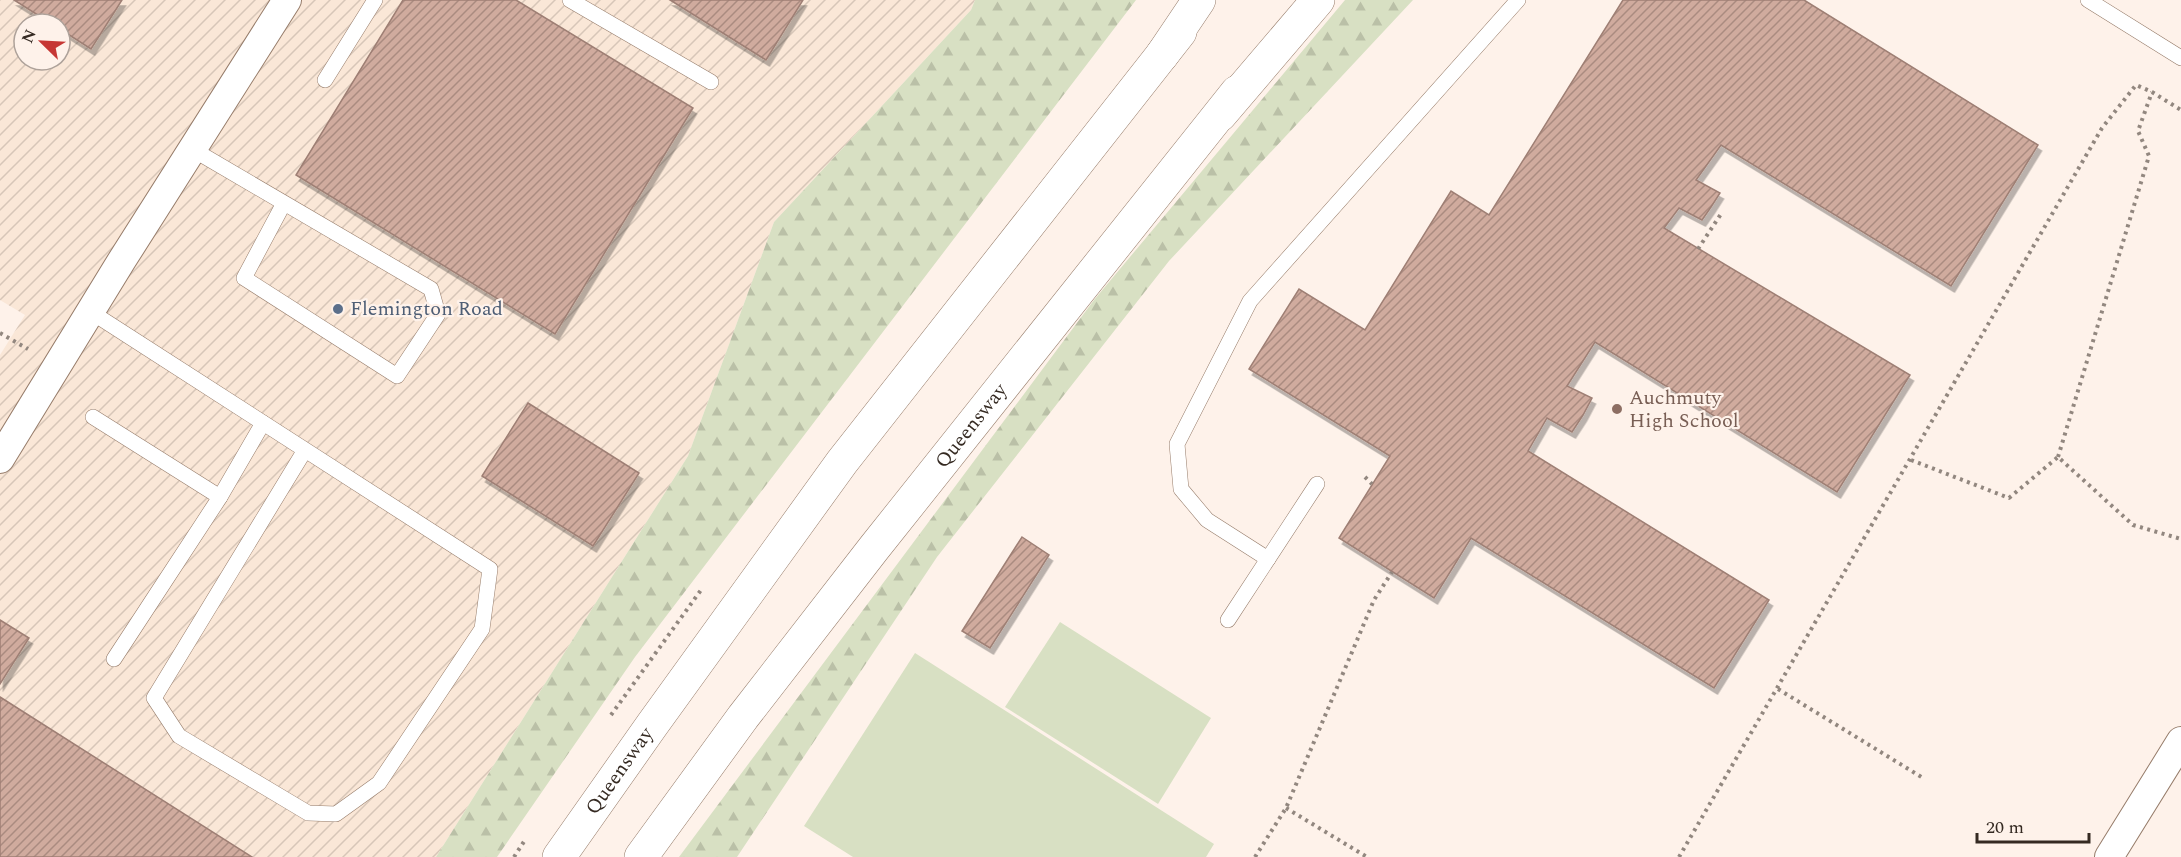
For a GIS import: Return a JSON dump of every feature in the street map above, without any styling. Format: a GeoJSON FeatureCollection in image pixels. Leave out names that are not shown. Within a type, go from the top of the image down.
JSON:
{"type":"FeatureCollection","features":[{"type":"Feature","properties":{"kind":"main road"},"geometry":{"type":"LineString","coordinates":[[1162,55],[1199,0]]}},
{"type":"Feature","properties":{"kind":"main road","name":"Queensway"},"geometry":{"type":"LineString","coordinates":[[559,857],[842,462],[1206,0]]}},
{"type":"Feature","properties":{"kind":"main road","name":"Queensway"},"geometry":{"type":"LineString","coordinates":[[641,857],[743,717],[874,548],[1092,272],[1220,115],[1306,0]]}},
{"type":"Feature","properties":{"kind":"main road"},"geometry":{"type":"LineString","coordinates":[[1220,115],[1318,0]]}},
{"type":"Feature","properties":{"kind":"street"},"geometry":{"type":"LineString","coordinates":[[0,459],[287,0]]}},
{"type":"Feature","properties":{"kind":"street"},"geometry":{"type":"LineString","coordinates":[[2109,857],[2181,741]]}},
{"type":"Feature","properties":{"kind":"lane"},"geometry":{"type":"LineString","coordinates":[[325,80],[375,0]]}},
{"type":"Feature","properties":{"kind":"lane"},"geometry":{"type":"LineString","coordinates":[[570,0],[711,82]]}},
{"type":"Feature","properties":{"kind":"lane"},"geometry":{"type":"LineString","coordinates":[[1268,559],[1207,520],[1180,489],[1177,444],[1250,302],[1518,0]]}},
{"type":"Feature","properties":{"kind":"lane"},"geometry":{"type":"LineString","coordinates":[[2088,0],[2181,58]]}},
{"type":"Feature","properties":{"kind":"lane"},"geometry":{"type":"LineString","coordinates":[[192,149],[431,289],[438,314],[397,376],[244,278],[284,203]]}},
{"type":"Feature","properties":{"kind":"lane"},"geometry":{"type":"LineString","coordinates":[[91,312],[490,569],[482,629],[379,783],[336,814],[308,813],[179,736],[154,698],[305,450]]}},
{"type":"Feature","properties":{"kind":"lane"},"geometry":{"type":"LineString","coordinates":[[93,417],[220,497]]}},
{"type":"Feature","properties":{"kind":"lane"},"geometry":{"type":"LineString","coordinates":[[114,659],[220,497],[263,423]]}},
{"type":"Feature","properties":{"kind":"lane"},"geometry":{"type":"LineString","coordinates":[[1228,620],[1317,484]]}},
{"type":"Feature","properties":{"kind":"path"},"geometry":{"type":"LineString","coordinates":[[1679,857],[2102,128],[2136,84],[2181,110]]}},
{"type":"Feature","properties":{"kind":"path"},"geometry":{"type":"LineString","coordinates":[[1911,459],[2009,498],[2058,457],[2149,156],[2138,131],[2152,92]]}},
{"type":"Feature","properties":{"kind":"path"},"geometry":{"type":"LineString","coordinates":[[1698,249],[1721,214]]}},
{"type":"Feature","properties":{"kind":"path"},"geometry":{"type":"LineString","coordinates":[[2058,457],[2133,525],[2181,539]]}},
{"type":"Feature","properties":{"kind":"path"},"geometry":{"type":"LineString","coordinates":[[1365,477],[1372,484]]}},
{"type":"Feature","properties":{"kind":"path"},"geometry":{"type":"LineString","coordinates":[[1255,857],[1286,808],[1374,600],[1392,572]]}},
{"type":"Feature","properties":{"kind":"path"},"geometry":{"type":"LineString","coordinates":[[1778,688],[1923,778]]}},
{"type":"Feature","properties":{"kind":"path"},"geometry":{"type":"LineString","coordinates":[[1286,808],[1367,857]]}},
{"type":"Feature","properties":{"kind":"shaded area"},"geometry":{"type":"Polygon","coordinates":[[[0,0],[975,0],[971,10],[774,222],[688,456],[436,857],[0,857],[0,355],[25,315],[0,300],[0,0]]]}},
{"type":"Feature","properties":{"kind":"green space"},"geometry":{"type":"Polygon","coordinates":[[[975,0],[1136,0],[635,657],[497,857],[436,857],[688,456],[774,222],[971,10],[975,0]]]}},
{"type":"Feature","properties":{"kind":"green space"},"geometry":{"type":"Polygon","coordinates":[[[1345,0],[1413,0],[1169,261],[937,557],[737,857],[679,857],[1094,300],[1345,0]]]}},
{"type":"Feature","properties":{"kind":"green space"},"geometry":{"type":"Polygon","coordinates":[[[1060,622],[1211,718],[1158,804],[1005,707],[1060,622]]]}},
{"type":"Feature","properties":{"kind":"green space"},"geometry":{"type":"Polygon","coordinates":[[[915,653],[1214,844],[1206,857],[853,857],[804,826],[915,653]]]}},
{"type":"Feature","properties":{"kind":"building"},"geometry":{"type":"Polygon","coordinates":[[[14,0],[122,0],[91,49],[72,37],[72,12],[33,12],[14,0]]]}},
{"type":"Feature","properties":{"kind":"building"},"geometry":{"type":"Polygon","coordinates":[[[403,0],[516,0],[693,108],[555,334],[296,175],[403,0]]]}},
{"type":"Feature","properties":{"kind":"building"},"geometry":{"type":"Polygon","coordinates":[[[670,0],[803,0],[766,60],[670,0]]]}},
{"type":"Feature","properties":{"kind":"building"},"geometry":{"type":"Polygon","coordinates":[[[1623,0],[1804,0],[2038,145],[1951,286],[1721,145],[1696,180],[1720,193],[1711,207],[1702,220],[1679,208],[1664,228],[1910,375],[1837,492],[1595,342],[1567,386],[1592,398],[1583,415],[1572,432],[1547,418],[1528,451],[1769,600],[1714,688],[1471,538],[1434,598],[1339,538],[1390,456],[1249,369],[1299,289],[1365,330],[1451,191],[1489,215],[1623,0]]]}},
{"type":"Feature","properties":{"kind":"building"},"geometry":{"type":"Polygon","coordinates":[[[528,403],[639,473],[593,546],[482,476],[528,403]]]}},
{"type":"Feature","properties":{"kind":"building"},"geometry":{"type":"Polygon","coordinates":[[[1022,537],[1049,555],[990,648],[962,631],[1022,537]]]}},
{"type":"Feature","properties":{"kind":"building"},"geometry":{"type":"Polygon","coordinates":[[[0,620],[29,638],[0,684],[0,620]]]}},
{"type":"Feature","properties":{"kind":"building"},"geometry":{"type":"Polygon","coordinates":[[[0,697],[252,857],[0,857],[0,697]]]}},
{"type":"Feature","properties":{"kind":"place","name":"Flemington Road"},"geometry":{"type":"Point","coordinates":[338,309]}},
{"type":"Feature","properties":{"kind":"place","name":"Auchmuty High School"},"geometry":{"type":"Point","coordinates":[1617,409]}}]}
